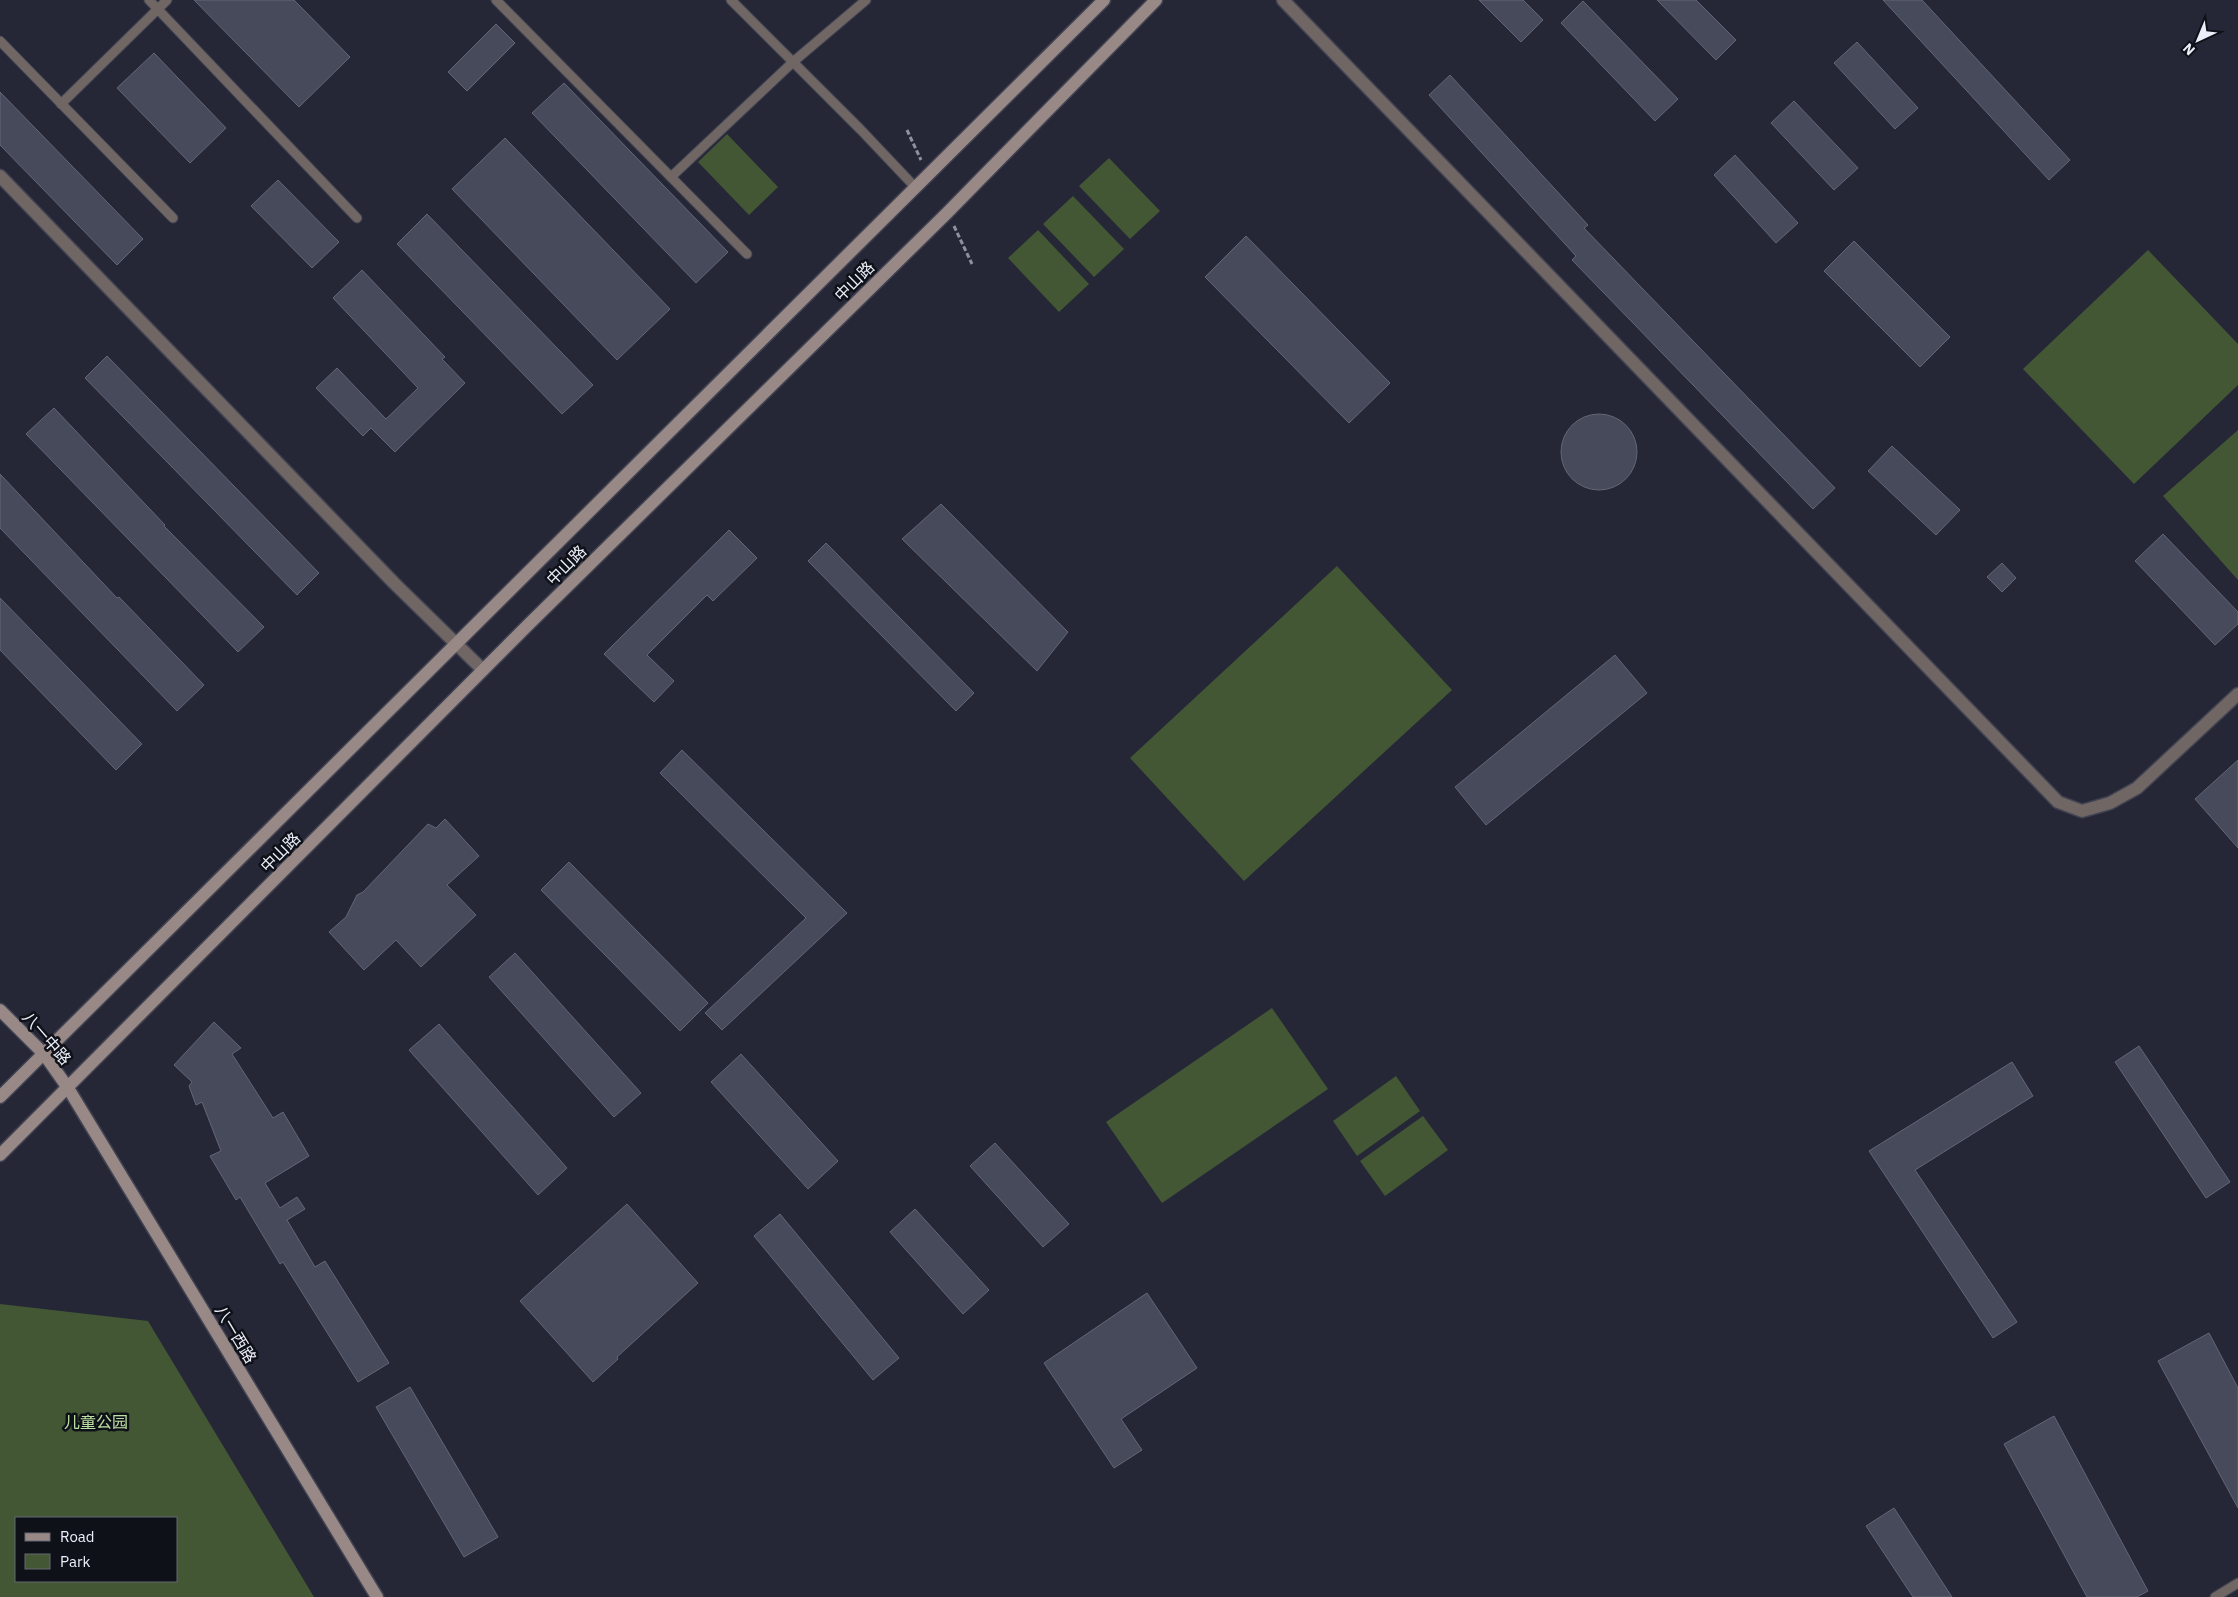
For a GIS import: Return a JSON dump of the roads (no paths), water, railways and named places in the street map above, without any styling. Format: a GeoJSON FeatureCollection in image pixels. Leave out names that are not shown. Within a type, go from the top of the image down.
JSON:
{"type":"FeatureCollection","features":[{"type":"Feature","properties":{"kind":"main road","name":"中山路"},"geometry":{"type":"LineString","coordinates":[[0,1097],[1104,0]]}},
{"type":"Feature","properties":{"kind":"main road","name":"中山路"},"geometry":{"type":"LineString","coordinates":[[0,1155],[483,670],[947,212],[1156,0]]}},
{"type":"Feature","properties":{"kind":"main road","name":"八一中路"},"geometry":{"type":"LineString","coordinates":[[0,1010],[44,1054],[68,1088]]}},
{"type":"Feature","properties":{"kind":"main road","name":"八一西路"},"geometry":{"type":"LineString","coordinates":[[68,1088],[377,1597]]}},
{"type":"Feature","properties":{"kind":"street"},"geometry":{"type":"LineString","coordinates":[[1283,0],[2058,802],[2082,811],[2110,804],[2137,788],[2238,694]]}},
{"type":"Feature","properties":{"kind":"street"},"geometry":{"type":"LineString","coordinates":[[0,176],[456,645],[483,670]]}},
{"type":"Feature","properties":{"kind":"lane"},"geometry":{"type":"LineString","coordinates":[[149,0],[357,218]]}},
{"type":"Feature","properties":{"kind":"lane"},"geometry":{"type":"LineString","coordinates":[[61,104],[167,0]]}},
{"type":"Feature","properties":{"kind":"lane"},"geometry":{"type":"LineString","coordinates":[[496,0],[747,254]]}},
{"type":"Feature","properties":{"kind":"lane"},"geometry":{"type":"LineString","coordinates":[[732,0],[915,188]]}},
{"type":"Feature","properties":{"kind":"lane"},"geometry":{"type":"LineString","coordinates":[[671,177],[793,62],[866,0]]}},
{"type":"Feature","properties":{"kind":"lane"},"geometry":{"type":"LineString","coordinates":[[0,41],[173,218]]}},
{"type":"Feature","properties":{"kind":"lane"},"geometry":{"type":"LineString","coordinates":[[2215,1597],[2238,1583]]}},
{"type":"Feature","properties":{"kind":"park label","name":"儿童公园"},"geometry":{"type":"Point","coordinates":[96,1422]}}]}
